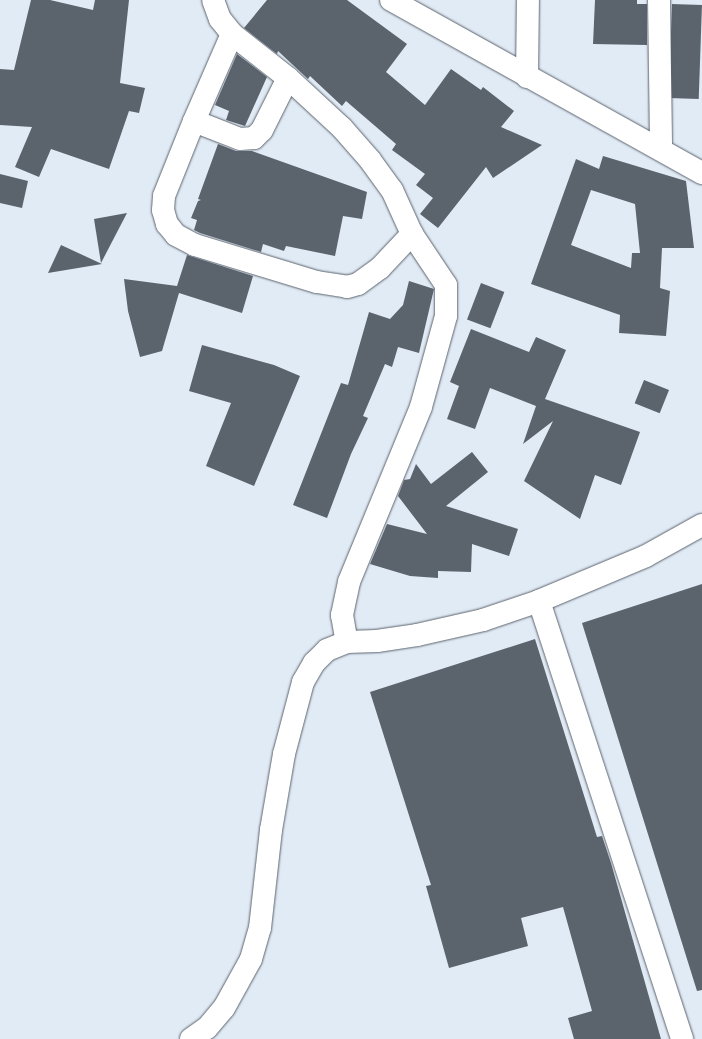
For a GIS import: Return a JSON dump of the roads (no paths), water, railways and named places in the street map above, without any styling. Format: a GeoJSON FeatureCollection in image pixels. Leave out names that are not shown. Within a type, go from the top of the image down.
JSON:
{"type":"FeatureCollection","features":[{"type":"Feature","properties":{"kind":"street"},"geometry":{"type":"LineString","coordinates":[[213,0],[220,19],[232,34],[288,78],[342,128],[370,160],[392,190],[412,234],[446,285],[446,316],[421,407],[349,582],[342,615],[347,642]]}},
{"type":"Feature","properties":{"kind":"street"},"geometry":{"type":"LineString","coordinates":[[392,0],[528,77],[661,148],[702,173]]}},
{"type":"Feature","properties":{"kind":"street"},"geometry":{"type":"LineString","coordinates":[[528,0],[528,77]]}},
{"type":"Feature","properties":{"kind":"street"},"geometry":{"type":"LineString","coordinates":[[659,0],[661,148]]}},
{"type":"Feature","properties":{"kind":"street"},"geometry":{"type":"LineString","coordinates":[[232,34],[194,121],[164,196],[163,210],[168,224],[176,235],[195,245],[317,282],[347,286],[358,284],[380,268],[412,234]]}},
{"type":"Feature","properties":{"kind":"street"},"geometry":{"type":"LineString","coordinates":[[194,121],[240,139],[254,138],[262,130],[288,78]]}},
{"type":"Feature","properties":{"kind":"street"},"geometry":{"type":"LineString","coordinates":[[191,1039],[207,1028],[224,1008],[251,960],[260,928],[271,830],[284,754],[303,682],[314,663],[327,650],[347,642],[377,642],[417,635],[483,620],[539,601],[646,556],[702,525]]}},
{"type":"Feature","properties":{"kind":"street"},"geometry":{"type":"LineString","coordinates":[[539,601],[682,1039]]}}]}
